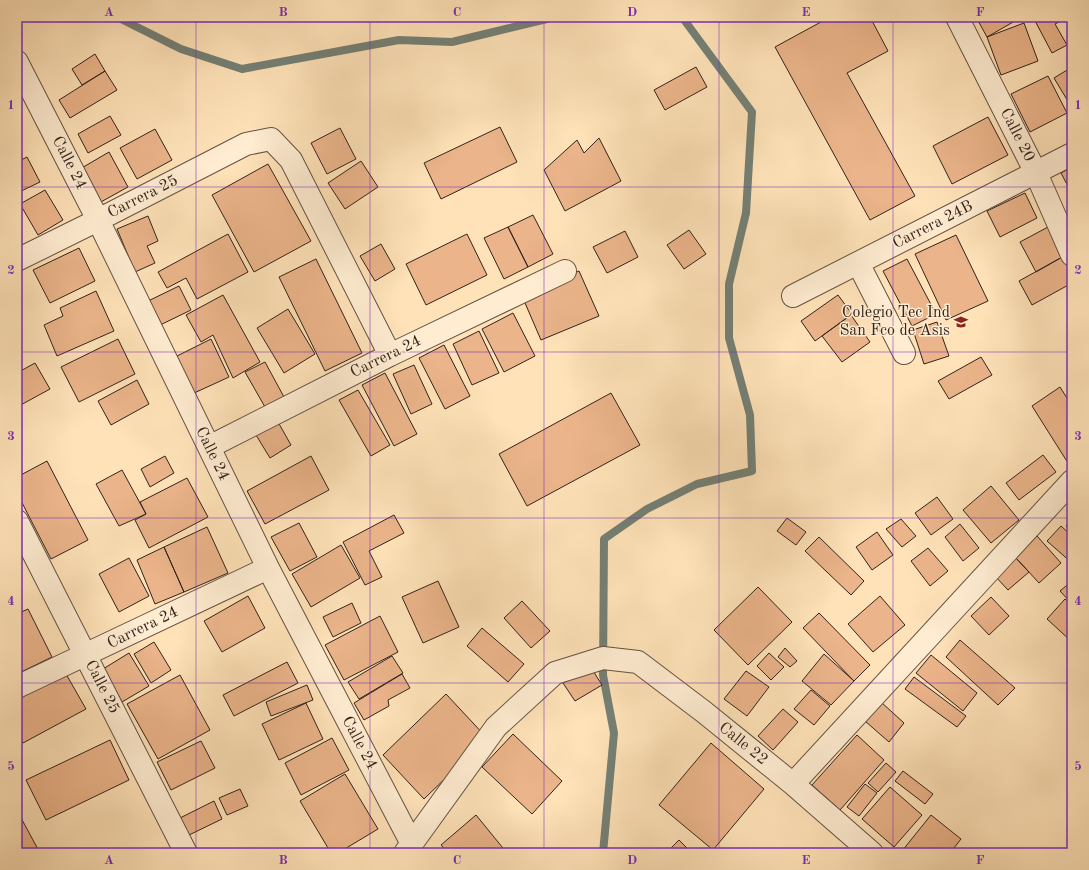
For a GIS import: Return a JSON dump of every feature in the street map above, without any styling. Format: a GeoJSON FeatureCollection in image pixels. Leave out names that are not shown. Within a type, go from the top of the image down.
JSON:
{"type":"FeatureCollection","features":[{"type":"Feature","properties":{"kind":"street","name":"Calle 20"},"geometry":{"type":"LineString","coordinates":[[957,17],[1036,173],[1072,255]]}},
{"type":"Feature","properties":{"kind":"street","name":"Calle 24"},"geometry":{"type":"LineString","coordinates":[[17,62],[98,220],[268,568],[408,848]]}},
{"type":"Feature","properties":{"kind":"street","name":"Carrera 25"},"geometry":{"type":"LineString","coordinates":[[17,260],[246,144],[271,139],[291,160],[390,355]]}},
{"type":"Feature","properties":{"kind":"street","name":"Carrera 24B"},"geometry":{"type":"LineString","coordinates":[[793,296],[1072,154]]}},
{"type":"Feature","properties":{"kind":"street"},"geometry":{"type":"LineString","coordinates":[[858,263],[904,353]]}},
{"type":"Feature","properties":{"kind":"street","name":"Carrera 24"},"geometry":{"type":"LineString","coordinates":[[209,447],[390,355],[565,271]]}},
{"type":"Feature","properties":{"kind":"street"},"geometry":{"type":"LineString","coordinates":[[793,784],[1072,481]]}},
{"type":"Feature","properties":{"kind":"street","name":"Calle 25"},"geometry":{"type":"LineString","coordinates":[[17,522],[186,853]]}},
{"type":"Feature","properties":{"kind":"street","name":"Carrera 24"},"geometry":{"type":"LineString","coordinates":[[17,687],[268,568]]}},
{"type":"Feature","properties":{"kind":"street","name":"Calle 22"},"geometry":{"type":"LineString","coordinates":[[408,848],[496,727],[555,673],[603,658],[638,662],[704,712],[793,784],[872,853]]}},
{"type":"Feature","properties":{"kind":"building"},"geometry":{"type":"Polygon","coordinates":[[[830,17],[870,17],[888,51],[847,73],[915,196],[870,220],[775,47],[830,17]]]}},
{"type":"Feature","properties":{"kind":"building"},"geometry":{"type":"Polygon","coordinates":[[[976,17],[1022,17],[987,37],[976,17]]]}},
{"type":"Feature","properties":{"kind":"building"},"geometry":{"type":"Polygon","coordinates":[[[1033,17],[1069,17],[1055,24],[1067,45],[1052,53],[1033,17]]]}},
{"type":"Feature","properties":{"kind":"building"},"geometry":{"type":"Polygon","coordinates":[[[1024,23],[1038,61],[1001,75],[987,37],[1024,23]]]}},
{"type":"Feature","properties":{"kind":"building"},"geometry":{"type":"Polygon","coordinates":[[[95,54],[105,71],[82,85],[72,69],[95,54]]]}},
{"type":"Feature","properties":{"kind":"building"},"geometry":{"type":"Polygon","coordinates":[[[696,67],[707,87],[665,110],[654,90],[696,67]]]}},
{"type":"Feature","properties":{"kind":"building"},"geometry":{"type":"Polygon","coordinates":[[[1072,67],[1072,108],[1054,78],[1072,67]]]}},
{"type":"Feature","properties":{"kind":"building"},"geometry":{"type":"Polygon","coordinates":[[[105,71],[117,90],[70,118],[59,100],[105,71]]]}},
{"type":"Feature","properties":{"kind":"building"},"geometry":{"type":"Polygon","coordinates":[[[1048,76],[1067,113],[1030,132],[1011,94],[1048,76]]]}},
{"type":"Feature","properties":{"kind":"building"},"geometry":{"type":"Polygon","coordinates":[[[110,116],[121,135],[88,153],[78,134],[110,116]]]}},
{"type":"Feature","properties":{"kind":"building"},"geometry":{"type":"Polygon","coordinates":[[[988,117],[1008,155],[952,184],[933,146],[988,117]]]}},
{"type":"Feature","properties":{"kind":"building"},"geometry":{"type":"Polygon","coordinates":[[[500,127],[517,162],[441,199],[424,163],[500,127]]]}},
{"type":"Feature","properties":{"kind":"building"},"geometry":{"type":"Polygon","coordinates":[[[340,128],[356,159],[327,174],[311,143],[340,128]]]}},
{"type":"Feature","properties":{"kind":"building"},"geometry":{"type":"Polygon","coordinates":[[[155,129],[172,160],[137,179],[120,148],[155,129]]]}},
{"type":"Feature","properties":{"kind":"building"},"geometry":{"type":"Polygon","coordinates":[[[599,138],[621,181],[565,211],[544,170],[577,140],[584,153],[599,138]]]}},
{"type":"Feature","properties":{"kind":"building"},"geometry":{"type":"Polygon","coordinates":[[[109,152],[128,187],[99,203],[80,169],[109,152]]]}},
{"type":"Feature","properties":{"kind":"building"},"geometry":{"type":"Polygon","coordinates":[[[27,157],[40,182],[17,193],[17,162],[27,157]]]}},
{"type":"Feature","properties":{"kind":"building"},"geometry":{"type":"Polygon","coordinates":[[[361,161],[378,187],[345,209],[328,183],[361,161]]]}},
{"type":"Feature","properties":{"kind":"building"},"geometry":{"type":"Polygon","coordinates":[[[268,164],[311,241],[254,272],[212,195],[268,164]]]}},
{"type":"Feature","properties":{"kind":"building"},"geometry":{"type":"Polygon","coordinates":[[[1072,167],[1072,194],[1061,173],[1072,167]]]}},
{"type":"Feature","properties":{"kind":"building"},"geometry":{"type":"Polygon","coordinates":[[[45,190],[63,220],[38,235],[20,204],[45,190]]]}},
{"type":"Feature","properties":{"kind":"building"},"geometry":{"type":"Polygon","coordinates":[[[1025,193],[1037,218],[1000,237],[987,211],[1025,193]]]}},
{"type":"Feature","properties":{"kind":"building"},"geometry":{"type":"Polygon","coordinates":[[[533,215],[553,254],[528,267],[508,227],[533,215]]]}},
{"type":"Feature","properties":{"kind":"building"},"geometry":{"type":"Polygon","coordinates":[[[148,216],[158,241],[147,246],[155,263],[135,272],[117,229],[148,216]]]}},
{"type":"Feature","properties":{"kind":"building"},"geometry":{"type":"Polygon","coordinates":[[[508,227],[528,267],[504,279],[484,238],[508,227]]]}},
{"type":"Feature","properties":{"kind":"building"},"geometry":{"type":"Polygon","coordinates":[[[1048,227],[1064,256],[1036,272],[1020,242],[1048,227]]]}},
{"type":"Feature","properties":{"kind":"building"},"geometry":{"type":"Polygon","coordinates":[[[689,230],[706,254],[684,269],[667,245],[689,230]]]}},
{"type":"Feature","properties":{"kind":"building"},"geometry":{"type":"Polygon","coordinates":[[[625,231],[638,257],[607,273],[593,247],[625,231]]]}},
{"type":"Feature","properties":{"kind":"building"},"geometry":{"type":"Polygon","coordinates":[[[228,234],[248,272],[197,299],[186,278],[167,288],[158,272],[228,234]]]}},
{"type":"Feature","properties":{"kind":"building"},"geometry":{"type":"Polygon","coordinates":[[[467,234],[487,275],[426,305],[406,264],[467,234]]]}},
{"type":"Feature","properties":{"kind":"building"},"geometry":{"type":"Polygon","coordinates":[[[956,235],[988,301],[946,320],[915,254],[956,235]]]}},
{"type":"Feature","properties":{"kind":"building"},"geometry":{"type":"Polygon","coordinates":[[[381,244],[395,269],[375,281],[360,256],[381,244]]]}},
{"type":"Feature","properties":{"kind":"building"},"geometry":{"type":"Polygon","coordinates":[[[79,248],[95,281],[50,303],[33,270],[79,248]]]}},
{"type":"Feature","properties":{"kind":"building"},"geometry":{"type":"Polygon","coordinates":[[[1064,256],[1072,271],[1072,283],[1032,305],[1019,281],[1064,256]]]}},
{"type":"Feature","properties":{"kind":"building"},"geometry":{"type":"Polygon","coordinates":[[[316,259],[362,353],[325,371],[279,277],[316,259]]]}},
{"type":"Feature","properties":{"kind":"building"},"geometry":{"type":"Polygon","coordinates":[[[907,259],[936,314],[912,326],[883,271],[907,259]]]}},
{"type":"Feature","properties":{"kind":"building"},"geometry":{"type":"Polygon","coordinates":[[[579,271],[599,316],[541,340],[522,296],[579,271]]]}},
{"type":"Feature","properties":{"kind":"building"},"geometry":{"type":"Polygon","coordinates":[[[179,286],[191,310],[156,327],[144,303],[179,286]]]}},
{"type":"Feature","properties":{"kind":"building"},"geometry":{"type":"Polygon","coordinates":[[[96,291],[114,331],[57,356],[44,325],[63,316],[60,308],[96,291]]]}},
{"type":"Feature","properties":{"kind":"building"},"geometry":{"type":"Polygon","coordinates":[[[223,295],[260,362],[233,378],[213,335],[201,342],[186,315],[223,295]]]}},
{"type":"Feature","properties":{"kind":"building"},"geometry":{"type":"Polygon","coordinates":[[[838,295],[852,314],[815,341],[801,321],[838,295]]]}},
{"type":"Feature","properties":{"kind":"building"},"geometry":{"type":"Polygon","coordinates":[[[288,309],[315,354],[284,373],[257,328],[288,309]]]}},
{"type":"Feature","properties":{"kind":"building"},"geometry":{"type":"Polygon","coordinates":[[[513,313],[535,356],[504,372],[482,329],[513,313]]]}},
{"type":"Feature","properties":{"kind":"building"},"geometry":{"type":"Polygon","coordinates":[[[851,315],[870,342],[842,362],[822,336],[851,315]]]}},
{"type":"Feature","properties":{"kind":"building"},"geometry":{"type":"Polygon","coordinates":[[[937,322],[949,356],[924,364],[913,330],[937,322]]]}},
{"type":"Feature","properties":{"kind":"building"},"geometry":{"type":"Polygon","coordinates":[[[479,331],[499,373],[472,385],[453,344],[479,331]]]}},
{"type":"Feature","properties":{"kind":"building"},"geometry":{"type":"Polygon","coordinates":[[[118,339],[135,374],[79,402],[61,367],[118,339]]]}},
{"type":"Feature","properties":{"kind":"building"},"geometry":{"type":"Polygon","coordinates":[[[211,339],[229,377],[192,394],[175,357],[211,339]]]}},
{"type":"Feature","properties":{"kind":"building"},"geometry":{"type":"Polygon","coordinates":[[[444,345],[470,396],[445,409],[419,358],[444,345]]]}},
{"type":"Feature","properties":{"kind":"building"},"geometry":{"type":"Polygon","coordinates":[[[981,357],[992,375],[949,399],[938,381],[981,357]]]}},
{"type":"Feature","properties":{"kind":"building"},"geometry":{"type":"Polygon","coordinates":[[[265,362],[284,397],[265,407],[245,372],[265,362]]]}},
{"type":"Feature","properties":{"kind":"building"},"geometry":{"type":"Polygon","coordinates":[[[35,363],[50,389],[17,407],[17,373],[35,363]]]}},
{"type":"Feature","properties":{"kind":"building"},"geometry":{"type":"Polygon","coordinates":[[[414,365],[432,404],[411,414],[393,374],[414,365]]]}},
{"type":"Feature","properties":{"kind":"building"},"geometry":{"type":"Polygon","coordinates":[[[385,373],[417,434],[394,446],[362,385],[385,373]]]}},
{"type":"Feature","properties":{"kind":"building"},"geometry":{"type":"Polygon","coordinates":[[[137,380],[149,404],[111,425],[98,401],[137,380]]]}},
{"type":"Feature","properties":{"kind":"building"},"geometry":{"type":"Polygon","coordinates":[[[1060,387],[1072,406],[1072,460],[1068,463],[1032,406],[1060,387]]]}},
{"type":"Feature","properties":{"kind":"building"},"geometry":{"type":"Polygon","coordinates":[[[358,390],[390,445],[371,456],[339,400],[358,390]]]}},
{"type":"Feature","properties":{"kind":"building"},"geometry":{"type":"Polygon","coordinates":[[[611,393],[640,445],[527,506],[499,454],[611,393]]]}},
{"type":"Feature","properties":{"kind":"building"},"geometry":{"type":"Polygon","coordinates":[[[278,422],[291,445],[270,458],[256,435],[278,422]]]}},
{"type":"Feature","properties":{"kind":"building"},"geometry":{"type":"Polygon","coordinates":[[[1043,455],[1056,472],[1019,500],[1006,483],[1043,455]]]}},
{"type":"Feature","properties":{"kind":"building"},"geometry":{"type":"Polygon","coordinates":[[[165,456],[174,473],[150,487],[141,469],[165,456]]]}},
{"type":"Feature","properties":{"kind":"building"},"geometry":{"type":"Polygon","coordinates":[[[311,456],[329,490],[265,524],[247,491],[311,456]]]}},
{"type":"Feature","properties":{"kind":"building"},"geometry":{"type":"Polygon","coordinates":[[[47,461],[88,540],[51,559],[17,493],[17,477],[47,461]]]}},
{"type":"Feature","properties":{"kind":"building"},"geometry":{"type":"Polygon","coordinates":[[[122,470],[146,514],[119,526],[96,484],[122,470]]]}},
{"type":"Feature","properties":{"kind":"building"},"geometry":{"type":"Polygon","coordinates":[[[187,478],[208,517],[149,548],[135,520],[146,514],[140,502],[187,478]]]}},
{"type":"Feature","properties":{"kind":"building"},"geometry":{"type":"Polygon","coordinates":[[[991,486],[1019,520],[991,543],[963,510],[991,486]]]}},
{"type":"Feature","properties":{"kind":"building"},"geometry":{"type":"Polygon","coordinates":[[[937,497],[953,519],[931,535],[915,513],[937,497]]]}},
{"type":"Feature","properties":{"kind":"building"},"geometry":{"type":"Polygon","coordinates":[[[394,515],[404,533],[369,551],[382,577],[365,585],[343,542],[394,515]]]}},
{"type":"Feature","properties":{"kind":"building"},"geometry":{"type":"Polygon","coordinates":[[[787,518],[806,532],[796,545],[777,531],[787,518]]]}},
{"type":"Feature","properties":{"kind":"building"},"geometry":{"type":"Polygon","coordinates":[[[901,519],[916,536],[902,547],[886,529],[901,519]]]}},
{"type":"Feature","properties":{"kind":"building"},"geometry":{"type":"Polygon","coordinates":[[[1072,519],[1072,531],[1066,526],[1072,519]]]}},
{"type":"Feature","properties":{"kind":"building"},"geometry":{"type":"Polygon","coordinates":[[[299,523],[317,557],[290,571],[271,537],[299,523]]]}},
{"type":"Feature","properties":{"kind":"building"},"geometry":{"type":"Polygon","coordinates":[[[960,524],[979,548],[963,561],[945,537],[960,524]]]}},
{"type":"Feature","properties":{"kind":"building"},"geometry":{"type":"Polygon","coordinates":[[[1061,526],[1072,536],[1072,563],[1047,541],[1061,526]]]}},
{"type":"Feature","properties":{"kind":"building"},"geometry":{"type":"Polygon","coordinates":[[[207,527],[228,573],[184,592],[164,547],[207,527]]]}},
{"type":"Feature","properties":{"kind":"building"},"geometry":{"type":"Polygon","coordinates":[[[877,532],[893,555],[872,570],[856,547],[877,532]]]}},
{"type":"Feature","properties":{"kind":"building"},"geometry":{"type":"Polygon","coordinates":[[[1037,536],[1061,563],[1039,583],[1015,557],[1037,536]]]}},
{"type":"Feature","properties":{"kind":"building"},"geometry":{"type":"Polygon","coordinates":[[[819,537],[864,581],[851,595],[805,551],[819,537]]]}},
{"type":"Feature","properties":{"kind":"building"},"geometry":{"type":"Polygon","coordinates":[[[341,545],[360,578],[311,607],[292,574],[341,545]]]}},
{"type":"Feature","properties":{"kind":"building"},"geometry":{"type":"Polygon","coordinates":[[[164,547],[184,592],[155,604],[137,560],[164,547]]]}},
{"type":"Feature","properties":{"kind":"building"},"geometry":{"type":"Polygon","coordinates":[[[928,548],[948,571],[930,586],[911,561],[928,548]]]}},
{"type":"Feature","properties":{"kind":"building"},"geometry":{"type":"Polygon","coordinates":[[[1015,557],[1029,572],[1008,590],[994,575],[1015,557]]]}},
{"type":"Feature","properties":{"kind":"building"},"geometry":{"type":"Polygon","coordinates":[[[129,558],[149,596],[119,612],[99,574],[129,558]]]}},
{"type":"Feature","properties":{"kind":"building"},"geometry":{"type":"Polygon","coordinates":[[[438,581],[459,627],[423,643],[402,597],[438,581]]]}},
{"type":"Feature","properties":{"kind":"building"},"geometry":{"type":"Polygon","coordinates":[[[1072,581],[1072,604],[1060,591],[1072,581]]]}},
{"type":"Feature","properties":{"kind":"building"},"geometry":{"type":"Polygon","coordinates":[[[758,587],[792,622],[748,665],[714,630],[758,587]]]}},
{"type":"Feature","properties":{"kind":"building"},"geometry":{"type":"Polygon","coordinates":[[[248,596],[265,628],[222,652],[204,621],[248,596]]]}},
{"type":"Feature","properties":{"kind":"building"},"geometry":{"type":"Polygon","coordinates":[[[880,596],[905,625],[873,652],[848,624],[880,596]]]}},
{"type":"Feature","properties":{"kind":"building"},"geometry":{"type":"Polygon","coordinates":[[[991,597],[1009,616],[989,635],[971,616],[991,597]]]}},
{"type":"Feature","properties":{"kind":"building"},"geometry":{"type":"Polygon","coordinates":[[[1065,599],[1072,605],[1072,642],[1047,619],[1065,599]]]}},
{"type":"Feature","properties":{"kind":"building"},"geometry":{"type":"Polygon","coordinates":[[[522,601],[550,631],[531,648],[504,618],[522,601]]]}},
{"type":"Feature","properties":{"kind":"building"},"geometry":{"type":"Polygon","coordinates":[[[352,603],[361,623],[333,637],[323,617],[352,603]]]}},
{"type":"Feature","properties":{"kind":"building"},"geometry":{"type":"Polygon","coordinates":[[[28,609],[52,657],[17,674],[17,614],[28,609]]]}},
{"type":"Feature","properties":{"kind":"building"},"geometry":{"type":"Polygon","coordinates":[[[819,613],[870,665],[854,681],[803,628],[819,613]]]}},
{"type":"Feature","properties":{"kind":"building"},"geometry":{"type":"Polygon","coordinates":[[[380,616],[398,652],[344,680],[325,645],[380,616]]]}},
{"type":"Feature","properties":{"kind":"building"},"geometry":{"type":"Polygon","coordinates":[[[482,628],[524,664],[508,682],[467,646],[482,628]]]}},
{"type":"Feature","properties":{"kind":"building"},"geometry":{"type":"Polygon","coordinates":[[[960,640],[1015,688],[998,705],[946,657],[960,640]]]}},
{"type":"Feature","properties":{"kind":"building"},"geometry":{"type":"Polygon","coordinates":[[[154,642],[171,670],[151,683],[134,654],[154,642]]]}},
{"type":"Feature","properties":{"kind":"building"},"geometry":{"type":"Polygon","coordinates":[[[785,648],[797,661],[790,667],[778,657],[785,648]]]}},
{"type":"Feature","properties":{"kind":"building"},"geometry":{"type":"Polygon","coordinates":[[[129,653],[149,686],[122,702],[103,669],[129,653]]]}},
{"type":"Feature","properties":{"kind":"building"},"geometry":{"type":"Polygon","coordinates":[[[769,653],[784,667],[771,680],[757,666],[769,653]]]}},
{"type":"Feature","properties":{"kind":"building"},"geometry":{"type":"Polygon","coordinates":[[[824,654],[854,681],[831,705],[802,681],[824,654]]]}},
{"type":"Feature","properties":{"kind":"building"},"geometry":{"type":"Polygon","coordinates":[[[931,655],[977,693],[963,711],[916,673],[931,655]]]}},
{"type":"Feature","properties":{"kind":"building"},"geometry":{"type":"Polygon","coordinates":[[[392,656],[403,673],[359,699],[348,682],[392,656]]]}},
{"type":"Feature","properties":{"kind":"building"},"geometry":{"type":"Polygon","coordinates":[[[287,662],[298,683],[234,716],[223,695],[287,662]]]}},
{"type":"Feature","properties":{"kind":"building"},"geometry":{"type":"Polygon","coordinates":[[[590,666],[602,685],[575,701],[563,683],[590,666]]]}},
{"type":"Feature","properties":{"kind":"building"},"geometry":{"type":"Polygon","coordinates":[[[746,671],[769,687],[747,716],[724,699],[746,671]]]}},
{"type":"Feature","properties":{"kind":"building"},"geometry":{"type":"Polygon","coordinates":[[[66,674],[86,709],[23,743],[17,732],[17,700],[66,674]]]}},
{"type":"Feature","properties":{"kind":"building"},"geometry":{"type":"Polygon","coordinates":[[[402,674],[410,688],[388,700],[389,706],[364,720],[354,703],[402,674]]]}},
{"type":"Feature","properties":{"kind":"building"},"geometry":{"type":"Polygon","coordinates":[[[180,675],[210,730],[158,759],[127,704],[180,675]]]}},
{"type":"Feature","properties":{"kind":"building"},"geometry":{"type":"Polygon","coordinates":[[[914,677],[966,716],[957,727],[905,689],[914,677]]]}},
{"type":"Feature","properties":{"kind":"building"},"geometry":{"type":"Polygon","coordinates":[[[307,685],[313,700],[271,716],[266,702],[307,685]]]}},
{"type":"Feature","properties":{"kind":"building"},"geometry":{"type":"Polygon","coordinates":[[[811,690],[830,706],[814,725],[794,709],[811,690]]]}},
{"type":"Feature","properties":{"kind":"building"},"geometry":{"type":"Polygon","coordinates":[[[446,694],[487,738],[424,799],[383,755],[446,694]]]}},
{"type":"Feature","properties":{"kind":"building"},"geometry":{"type":"Polygon","coordinates":[[[881,702],[904,723],[889,742],[865,721],[881,702]]]}},
{"type":"Feature","properties":{"kind":"building"},"geometry":{"type":"Polygon","coordinates":[[[306,703],[323,739],[279,760],[262,724],[306,703]]]}},
{"type":"Feature","properties":{"kind":"building"},"geometry":{"type":"Polygon","coordinates":[[[783,709],[798,722],[773,750],[758,736],[783,709]]]}},
{"type":"Feature","properties":{"kind":"building"},"geometry":{"type":"Polygon","coordinates":[[[513,734],[562,781],[532,814],[482,767],[513,734]]]}},
{"type":"Feature","properties":{"kind":"building"},"geometry":{"type":"Polygon","coordinates":[[[857,735],[884,760],[840,810],[812,785],[857,735]]]}},
{"type":"Feature","properties":{"kind":"building"},"geometry":{"type":"Polygon","coordinates":[[[332,738],[349,770],[301,795],[285,763],[332,738]]]}},
{"type":"Feature","properties":{"kind":"building"},"geometry":{"type":"Polygon","coordinates":[[[110,740],[129,780],[46,820],[26,780],[110,740]]]}},
{"type":"Feature","properties":{"kind":"building"},"geometry":{"type":"Polygon","coordinates":[[[201,741],[215,768],[171,790],[157,762],[201,741]]]}},
{"type":"Feature","properties":{"kind":"building"},"geometry":{"type":"Polygon","coordinates":[[[711,743],[764,789],[713,850],[659,805],[711,743]]]}},
{"type":"Feature","properties":{"kind":"building"},"geometry":{"type":"Polygon","coordinates":[[[886,763],[896,772],[878,792],[868,783],[886,763]]]}},
{"type":"Feature","properties":{"kind":"building"},"geometry":{"type":"Polygon","coordinates":[[[903,771],[933,794],[925,804],[895,781],[903,771]]]}},
{"type":"Feature","properties":{"kind":"building"},"geometry":{"type":"Polygon","coordinates":[[[345,774],[378,829],[338,853],[331,853],[300,801],[345,774]]]}},
{"type":"Feature","properties":{"kind":"building"},"geometry":{"type":"Polygon","coordinates":[[[865,784],[877,793],[859,816],[847,807],[865,784]]]}},
{"type":"Feature","properties":{"kind":"building"},"geometry":{"type":"Polygon","coordinates":[[[890,787],[922,815],[894,847],[862,819],[890,787]]]}},
{"type":"Feature","properties":{"kind":"building"},"geometry":{"type":"Polygon","coordinates":[[[240,789],[248,806],[227,815],[219,798],[240,789]]]}},
{"type":"Feature","properties":{"kind":"building"},"geometry":{"type":"Polygon","coordinates":[[[214,801],[222,819],[187,836],[178,819],[214,801]]]}},
{"type":"Feature","properties":{"kind":"building"},"geometry":{"type":"Polygon","coordinates":[[[476,815],[507,853],[448,853],[441,845],[476,815]]]}},
{"type":"Feature","properties":{"kind":"building"},"geometry":{"type":"Polygon","coordinates":[[[931,815],[961,839],[950,853],[905,853],[902,851],[931,815]]]}},
{"type":"Feature","properties":{"kind":"building"},"geometry":{"type":"Polygon","coordinates":[[[20,816],[40,853],[17,853],[17,818],[20,816]]]}},
{"type":"Feature","properties":{"kind":"building"},"geometry":{"type":"Polygon","coordinates":[[[679,840],[692,853],[666,853],[679,840]]]}},
{"type":"Feature","properties":{"kind":"waterway"},"geometry":{"type":"LineString","coordinates":[[117,17],[181,49],[242,69],[399,40],[452,42],[555,17]]}},
{"type":"Feature","properties":{"kind":"waterway"},"geometry":{"type":"LineString","coordinates":[[603,853],[614,733],[603,675],[604,539],[647,509],[697,484],[752,471],[750,415],[729,338],[729,284],[746,213],[752,112],[682,17]]}},
{"type":"Feature","properties":{"kind":"place","name":"Colegio Tec Ind San Fco de Asis"},"geometry":{"type":"Point","coordinates":[961,322]}}]}
